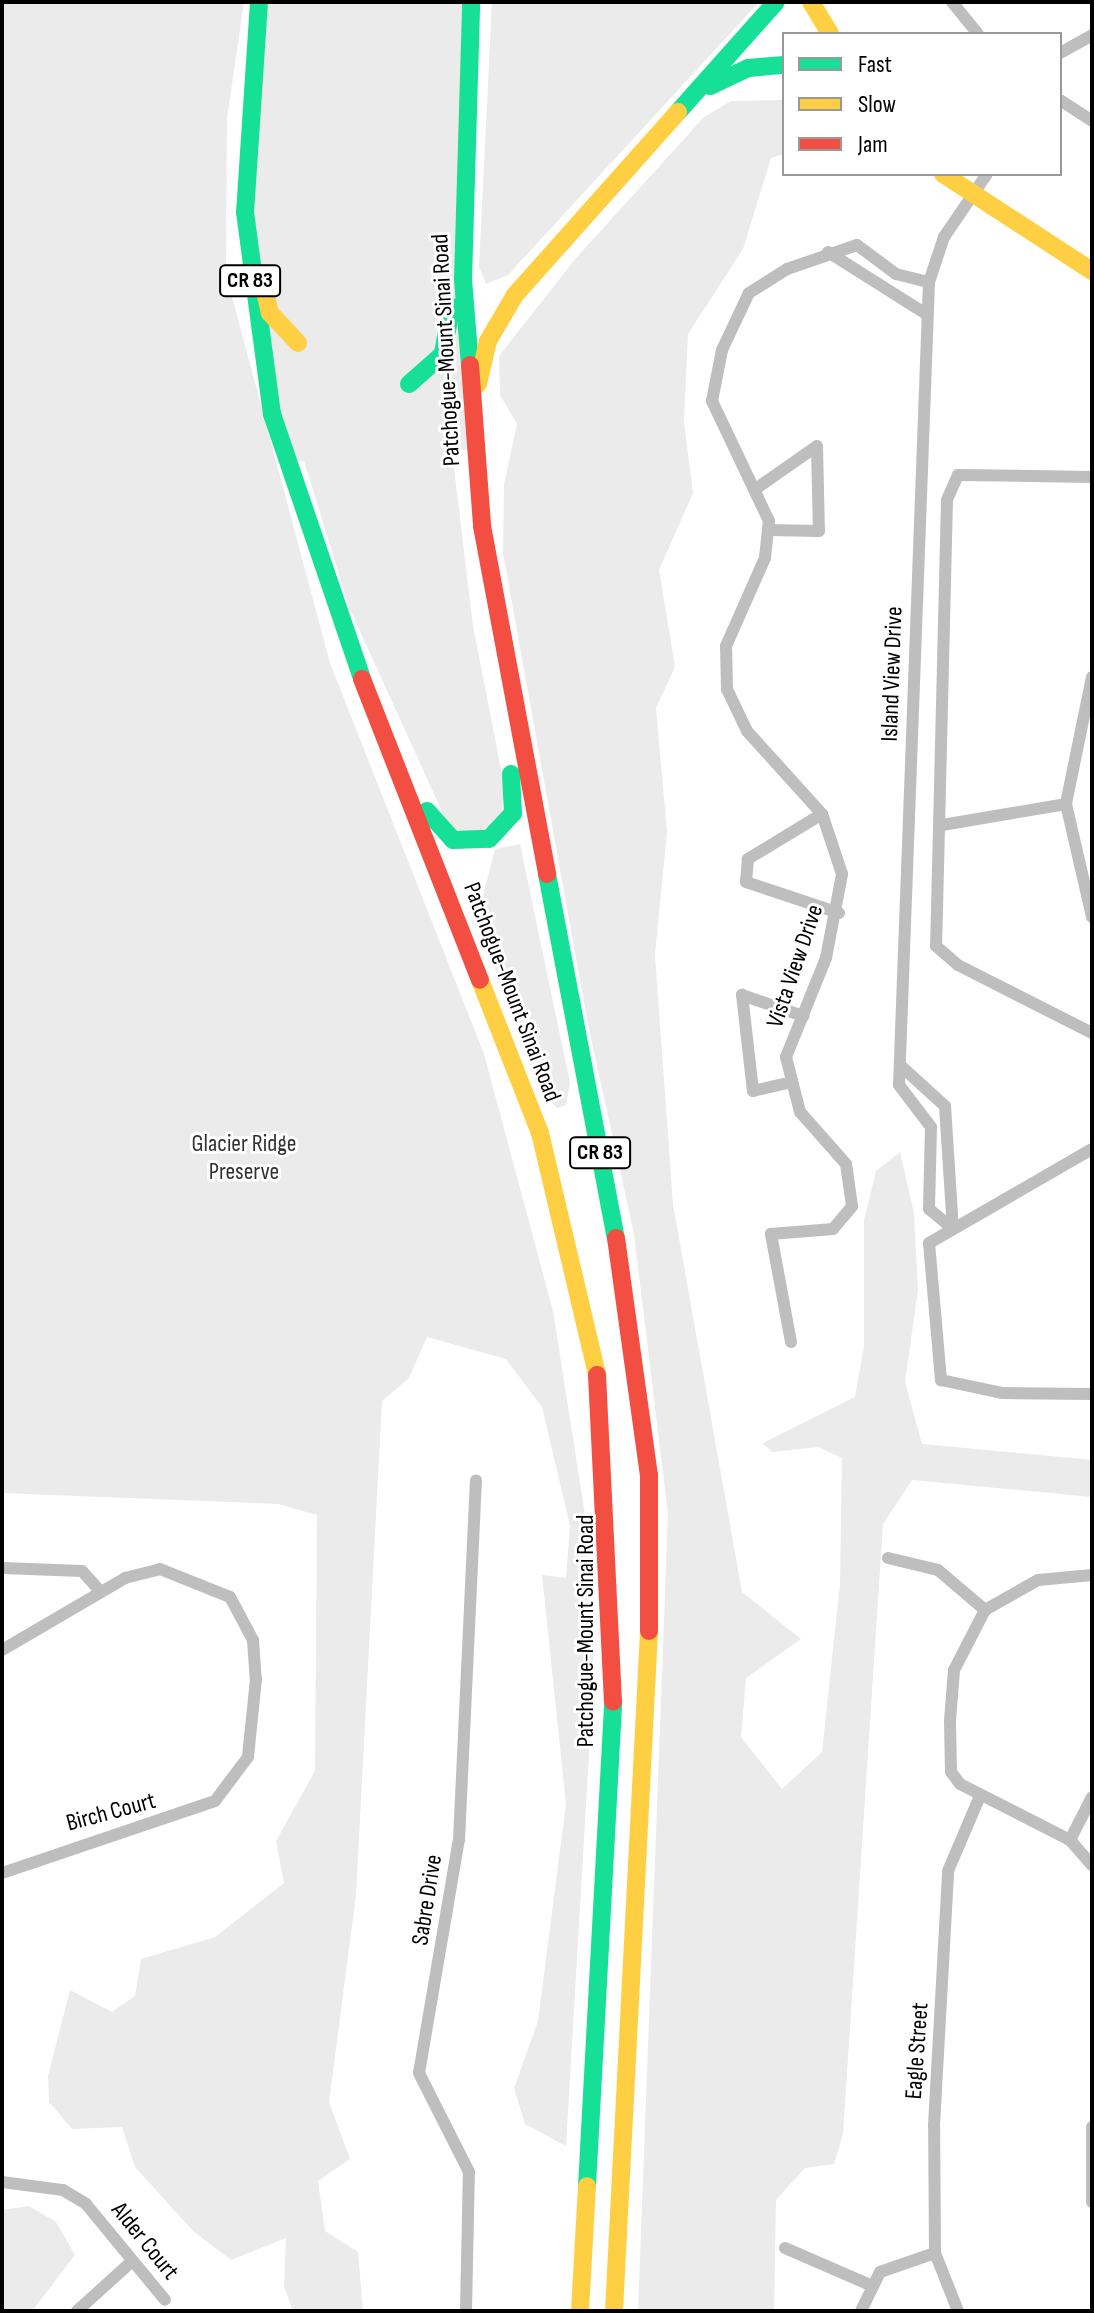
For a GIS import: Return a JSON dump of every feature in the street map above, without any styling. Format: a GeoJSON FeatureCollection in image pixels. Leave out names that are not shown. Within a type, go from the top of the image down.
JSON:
{"type":"FeatureCollection","features":[{"type":"Feature","properties":{"kind":"main road","name":"Patchogue-Mount Sinai Road"},"geometry":{"type":"LineString","coordinates":[[259,2],[245,212],[259,350],[284,462],[540,1133],[575,1261],[600,1393],[615,1662],[580,2311]]}},
{"type":"Feature","properties":{"kind":"main road"},"geometry":{"type":"LineString","coordinates":[[255,30],[265,2]]}},
{"type":"Feature","properties":{"kind":"main road","name":"Patchogue-Mount Sinai Road"},"geometry":{"type":"LineString","coordinates":[[469,2],[462,210],[473,449],[501,654],[622,1267],[646,1430],[651,1610],[614,2311]]}},
{"type":"Feature","properties":{"kind":"main road"},"geometry":{"type":"LineString","coordinates":[[473,449],[480,366],[500,316],[776,2]]}},
{"type":"Feature","properties":{"kind":"main road"},"geometry":{"type":"LineString","coordinates":[[811,2],[829,32]]}},
{"type":"Feature","properties":{"kind":"main road"},"geometry":{"type":"LineString","coordinates":[[689,100],[735,72],[782,65]]}},
{"type":"Feature","properties":{"kind":"main road"},"geometry":{"type":"LineString","coordinates":[[953,176],[986,183],[1092,271]]}},
{"type":"Feature","properties":{"kind":"main road"},"geometry":{"type":"LineString","coordinates":[[409,384],[448,345],[462,210]]}},
{"type":"Feature","properties":{"kind":"main road"},"geometry":{"type":"LineString","coordinates":[[245,212],[266,303],[298,343]]}},
{"type":"Feature","properties":{"kind":"main road"},"geometry":{"type":"LineString","coordinates":[[367,684],[437,830],[462,843],[481,843],[503,829],[515,803],[501,715],[501,654]]}},
{"type":"Feature","properties":{"kind":"street"},"geometry":{"type":"LineString","coordinates":[[952,2],[976,32]]}},
{"type":"Feature","properties":{"kind":"street"},"geometry":{"type":"LineString","coordinates":[[1062,52],[1092,35]]}},
{"type":"Feature","properties":{"kind":"street"},"geometry":{"type":"LineString","coordinates":[[1062,101],[1092,121]]}},
{"type":"Feature","properties":{"kind":"street","name":"Island View Drive"},"geometry":{"type":"LineString","coordinates":[[953,1229],[929,1209],[931,1127],[899,1085],[929,282],[944,237],[986,183]]}},
{"type":"Feature","properties":{"kind":"street","name":"Vista View Drive"},"geometry":{"type":"LineString","coordinates":[[791,1342],[771,1234],[833,1229],[852,1206],[846,1164],[800,1112],[786,1057],[839,913],[841,862],[822,814],[747,731],[727,689],[728,636],[761,570],[769,530],[757,488],[730,451],[712,401],[722,350],[749,293],[828,252],[857,245],[896,274],[929,282]]}},
{"type":"Feature","properties":{"kind":"street"},"geometry":{"type":"LineString","coordinates":[[828,252],[926,314]]}},
{"type":"Feature","properties":{"kind":"street"},"geometry":{"type":"LineString","coordinates":[[757,488],[817,446],[819,531],[769,530]]}},
{"type":"Feature","properties":{"kind":"street"},"geometry":{"type":"LineString","coordinates":[[1092,477],[958,475],[947,500],[942,825],[936,946],[958,965],[1092,1033]]}},
{"type":"Feature","properties":{"kind":"street"},"geometry":{"type":"LineString","coordinates":[[1092,677],[1066,804],[1092,917]]}},
{"type":"Feature","properties":{"kind":"street"},"geometry":{"type":"LineString","coordinates":[[942,825],[1066,804]]}},
{"type":"Feature","properties":{"kind":"street"},"geometry":{"type":"LineString","coordinates":[[822,814],[748,859],[746,882],[839,913]]}},
{"type":"Feature","properties":{"kind":"street"},"geometry":{"type":"LineString","coordinates":[[792,1082],[753,1091],[742,995],[803,1016]]}},
{"type":"Feature","properties":{"kind":"street"},"geometry":{"type":"LineString","coordinates":[[902,1067],[945,1106],[953,1229]]}},
{"type":"Feature","properties":{"kind":"street"},"geometry":{"type":"LineString","coordinates":[[1092,1140],[1092,1149],[929,1243],[941,1380],[1002,1393],[1092,1394]]}},
{"type":"Feature","properties":{"kind":"street","name":"Sabre Drive"},"geometry":{"type":"LineString","coordinates":[[466,2311],[469,2172],[419,2073],[459,1840],[476,1480]]}},
{"type":"Feature","properties":{"kind":"street"},"geometry":{"type":"LineString","coordinates":[[888,1558],[938,1570],[985,1610]]}},
{"type":"Feature","properties":{"kind":"street"},"geometry":{"type":"LineString","coordinates":[[2,1568],[82,1571],[101,1592]]}},
{"type":"Feature","properties":{"kind":"street","name":"Birch Court"},"geometry":{"type":"LineString","coordinates":[[2,1650],[101,1592],[160,1569],[230,1597],[253,1640],[255,1708],[248,1757],[237,1776],[215,1801],[177,1818],[55,1850],[2,1873]]}},
{"type":"Feature","properties":{"kind":"street"},"geometry":{"type":"LineString","coordinates":[[1092,1575],[1038,1580],[985,1610],[960,1649],[950,1721],[951,1772],[980,1796],[1070,1840],[1092,1865]]}},
{"type":"Feature","properties":{"kind":"street","name":"Eagle Street"},"geometry":{"type":"LineString","coordinates":[[958,2311],[935,2253],[945,1902],[953,1846],[980,1796]]}},
{"type":"Feature","properties":{"kind":"street"},"geometry":{"type":"LineString","coordinates":[[1070,1840],[1092,1797]]}},
{"type":"Feature","properties":{"kind":"street"},"geometry":{"type":"LineString","coordinates":[[1092,2127],[1092,2202]]}},
{"type":"Feature","properties":{"kind":"street","name":"Alder Court"},"geometry":{"type":"LineString","coordinates":[[2,2182],[63,2190],[86,2204],[117,2235],[129,2264],[165,2300]]}},
{"type":"Feature","properties":{"kind":"street"},"geometry":{"type":"LineString","coordinates":[[785,2248],[870,2285]]}},
{"type":"Feature","properties":{"kind":"street"},"geometry":{"type":"LineString","coordinates":[[861,2311],[870,2285],[894,2264],[935,2253]]}},
{"type":"Feature","properties":{"kind":"street"},"geometry":{"type":"LineString","coordinates":[[77,2311],[129,2264]]}},
{"type":"Feature","properties":{"kind":"green space","name":"Glacier Ridge Preserve"},"geometry":{"type":"Polygon","coordinates":[[[2,2],[244,2],[227,118],[226,274],[330,663],[484,1054],[553,1311],[586,1521],[594,1669],[566,2146],[525,2124],[514,2088],[538,2021],[566,1804],[542,1575],[566,1578],[570,1526],[542,1407],[506,1359],[427,1337],[409,1378],[382,1401],[356,1895],[329,2102],[350,2159],[318,2181],[325,2231],[358,2252],[363,2311],[293,2311],[284,2287],[286,2238],[231,2260],[193,2231],[135,2167],[122,2127],[72,2129],[49,2102],[48,2076],[70,1990],[112,2012],[135,1996],[141,1959],[215,1937],[284,1883],[276,1841],[315,1771],[317,1515],[278,1504],[2,1493],[2,2]]]}},
{"type":"Feature","properties":{"kind":"green space"},"geometry":{"type":"Polygon","coordinates":[[[259,2],[471,2],[473,449],[452,451],[473,626],[504,784],[502,813],[491,827],[469,833],[449,827],[349,607],[304,461],[284,462],[253,305],[259,2]]]}},
{"type":"Feature","properties":{"kind":"green space"},"geometry":{"type":"Polygon","coordinates":[[[492,2],[759,2],[508,275],[486,284],[479,267],[492,2]]]}},
{"type":"Feature","properties":{"kind":"green space"},"geometry":{"type":"Polygon","coordinates":[[[782,100],[782,155],[771,158],[743,249],[688,334],[684,422],[693,493],[659,570],[675,667],[656,708],[667,832],[655,955],[673,1204],[742,1592],[801,1639],[746,1678],[741,1737],[782,1789],[822,1752],[840,1584],[842,1458],[818,1447],[772,1452],[763,1443],[855,1397],[864,1346],[864,1220],[876,1171],[900,1152],[914,1213],[918,1290],[905,1382],[922,1444],[1092,1460],[1092,1497],[912,1480],[883,1524],[843,2134],[834,2164],[805,2168],[776,2200],[774,2311],[638,2311],[668,1514],[634,1234],[588,1025],[503,553],[504,484],[517,424],[500,395],[499,356],[576,258],[704,117],[731,101],[782,100]]]}},
{"type":"Feature","properties":{"kind":"green space"},"geometry":{"type":"Polygon","coordinates":[[[520,844],[570,1083],[566,1105],[557,1108],[538,1088],[477,919],[495,849],[520,844]]]}},
{"type":"Feature","properties":{"kind":"green space"},"geometry":{"type":"Polygon","coordinates":[[[29,2206],[56,2222],[75,2255],[32,2311],[2,2311],[2,2210],[29,2206]]]}},
{"type":"Feature","properties":{"kind":"traffic: fast"},"geometry":{"type":"LineString","coordinates":[[259,2],[245,212],[272,414],[362,679]]}},
{"type":"Feature","properties":{"kind":"traffic: fast"},"geometry":{"type":"LineString","coordinates":[[470,365],[463,279],[471,2]]}},
{"type":"Feature","properties":{"kind":"traffic: fast"},"geometry":{"type":"LineString","coordinates":[[678,112],[776,2]]}},
{"type":"Feature","properties":{"kind":"traffic: fast"},"geometry":{"type":"LineString","coordinates":[[710,86],[748,68],[782,65]]}},
{"type":"Feature","properties":{"kind":"traffic: fast"},"geometry":{"type":"LineString","coordinates":[[409,384],[443,354],[451,307]]}},
{"type":"Feature","properties":{"kind":"traffic: fast"},"geometry":{"type":"LineString","coordinates":[[427,811],[453,840],[489,839],[513,813],[511,774]]}},
{"type":"Feature","properties":{"kind":"traffic: fast"},"geometry":{"type":"LineString","coordinates":[[547,874],[616,1238]]}},
{"type":"Feature","properties":{"kind":"traffic: fast"},"geometry":{"type":"LineString","coordinates":[[587,2186],[613,1702]]}},
{"type":"Feature","properties":{"kind":"traffic: slow"},"geometry":{"type":"LineString","coordinates":[[811,2],[829,32]]}},
{"type":"Feature","properties":{"kind":"traffic: slow"},"geometry":{"type":"LineString","coordinates":[[478,384],[488,341],[515,295],[678,112]]}},
{"type":"Feature","properties":{"kind":"traffic: slow"},"geometry":{"type":"LineString","coordinates":[[946,176],[1092,271]]}},
{"type":"Feature","properties":{"kind":"traffic: slow"},"geometry":{"type":"LineString","coordinates":[[263,283],[270,313],[298,343]]}},
{"type":"Feature","properties":{"kind":"traffic: slow"},"geometry":{"type":"LineString","coordinates":[[480,980],[540,1133],[597,1375]]}},
{"type":"Feature","properties":{"kind":"traffic: slow"},"geometry":{"type":"LineString","coordinates":[[614,2311],[649,1631]]}},
{"type":"Feature","properties":{"kind":"traffic: slow"},"geometry":{"type":"LineString","coordinates":[[580,2311],[587,2186]]}},
{"type":"Feature","properties":{"kind":"traffic: jam"},"geometry":{"type":"LineString","coordinates":[[470,365],[482,526],[547,874]]}},
{"type":"Feature","properties":{"kind":"traffic: jam"},"geometry":{"type":"LineString","coordinates":[[362,679],[480,980]]}},
{"type":"Feature","properties":{"kind":"traffic: jam"},"geometry":{"type":"LineString","coordinates":[[616,1238],[649,1475],[649,1631]]}},
{"type":"Feature","properties":{"kind":"traffic: jam"},"geometry":{"type":"LineString","coordinates":[[597,1375],[613,1702]]}}]}
